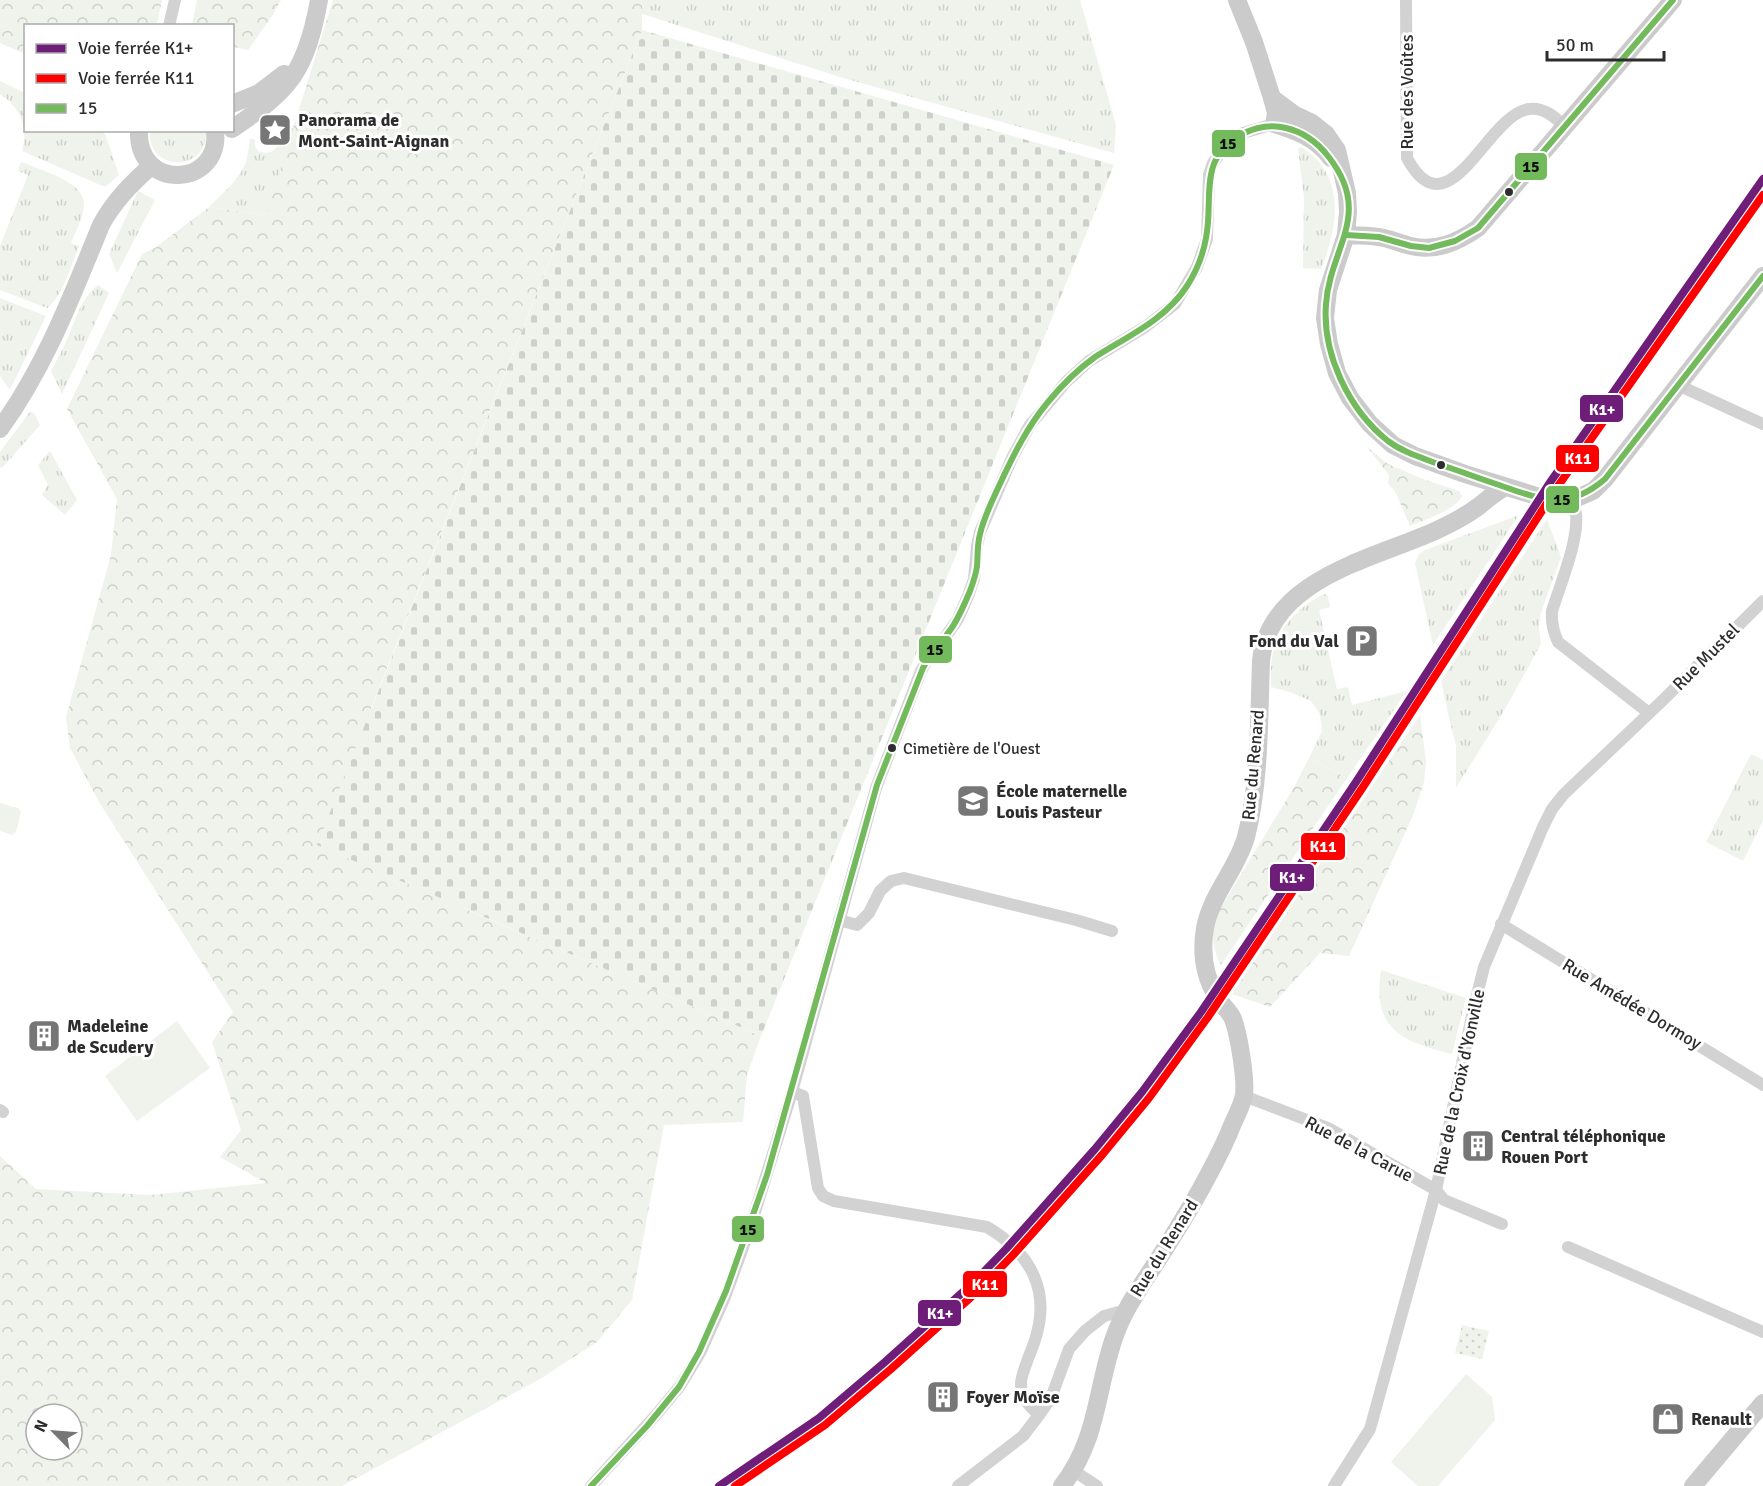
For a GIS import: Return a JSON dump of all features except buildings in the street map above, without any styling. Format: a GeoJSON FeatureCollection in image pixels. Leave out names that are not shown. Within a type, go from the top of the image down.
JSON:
{"type":"FeatureCollection","features":[{"type":"Feature","properties":{"kind":"street"},"geometry":{"type":"LineString","coordinates":[[169,24],[175,0]]}},
{"type":"Feature","properties":{"kind":"street"},"geometry":{"type":"LineString","coordinates":[[234,129],[270,102],[288,83],[303,56],[319,0]]}},
{"type":"Feature","properties":{"kind":"street"},"geometry":{"type":"LineString","coordinates":[[1237,0],[1254,42],[1272,98],[1276,113],[1274,124]]}},
{"type":"Feature","properties":{"kind":"street","name":"Rue des Voûtes"},"geometry":{"type":"LineString","coordinates":[[1406,0],[1407,158],[1420,177],[1431,183],[1443,184],[1456,177],[1499,129],[1516,114],[1528,109],[1548,112],[1565,127]]}},
{"type":"Feature","properties":{"kind":"street"},"geometry":{"type":"LineString","coordinates":[[1346,235],[1376,237],[1426,248],[1439,247],[1459,240],[1478,228],[1673,0]]}},
{"type":"Feature","properties":{"kind":"street"},"geometry":{"type":"LineString","coordinates":[[234,104],[259,93],[279,79],[303,56]]}},
{"type":"Feature","properties":{"kind":"street"},"geometry":{"type":"LineString","coordinates":[[1272,98],[1326,134],[1337,150],[1347,193],[1348,212],[1346,235],[1328,290],[1325,318],[1337,373],[1350,398],[1370,424],[1393,445],[1415,456],[1543,498],[1572,500],[1593,491],[1605,479],[1763,276]]}},
{"type":"Feature","properties":{"kind":"street"},"geometry":{"type":"LineString","coordinates":[[591,1486],[680,1386],[699,1353],[725,1296],[750,1228],[792,1092],[876,788],[921,671],[931,653],[958,619],[968,596],[974,579],[980,532],[1013,456],[1030,425],[1066,382],[1089,362],[1145,327],[1175,304],[1197,267],[1207,239],[1209,175],[1220,153],[1231,142],[1243,133],[1274,124],[1295,130],[1319,144],[1342,178]]}},
{"type":"Feature","properties":{"kind":"street"},"geometry":{"type":"LineString","coordinates":[[139,132],[140,148],[144,156],[151,166],[169,175],[192,173],[206,163],[214,150],[215,136]]}},
{"type":"Feature","properties":{"kind":"street"},"geometry":{"type":"LineString","coordinates":[[0,429],[19,403],[42,363],[109,210],[130,185],[151,166]]}},
{"type":"Feature","properties":{"kind":"street"},"geometry":{"type":"LineString","coordinates":[[1677,385],[1763,424]]}},
{"type":"Feature","properties":{"kind":"street","name":"Rue du Renard"},"geometry":{"type":"LineString","coordinates":[[1062,1486],[1074,1471],[1090,1437],[1114,1338],[1126,1310],[1184,1219],[1221,1150],[1244,1096],[1243,1065],[1233,1018],[1217,997],[1203,957],[1205,926],[1245,839],[1251,814],[1261,661],[1267,633],[1274,620],[1289,602],[1312,585],[1349,566],[1458,520],[1504,487]]}},
{"type":"Feature","properties":{"kind":"street"},"geometry":{"type":"LineString","coordinates":[[1572,500],[1576,513],[1575,529],[1552,610],[1553,631],[1558,642],[1649,713]]}},
{"type":"Feature","properties":{"kind":"street","name":"Rue Mustel"},"geometry":{"type":"LineString","coordinates":[[1649,713],[1763,601]]}},
{"type":"Feature","properties":{"kind":"street","name":"Rue de la Croix d'Yonville"},"geometry":{"type":"LineString","coordinates":[[1334,1486],[1370,1429],[1436,1190],[1478,988],[1501,924],[1552,809],[1583,774],[1649,713]]}},
{"type":"Feature","properties":{"kind":"street"},"geometry":{"type":"LineString","coordinates":[[839,920],[857,925],[869,913],[880,891],[891,881],[904,878],[1112,931]]}},
{"type":"Feature","properties":{"kind":"street","name":"Rue Amédée Dormoy"},"geometry":{"type":"LineString","coordinates":[[1501,924],[1763,1084]]}},
{"type":"Feature","properties":{"kind":"street"},"geometry":{"type":"LineString","coordinates":[[792,1092],[803,1096],[818,1188],[823,1196],[834,1201],[987,1227],[1001,1235],[1028,1262],[1035,1275],[1041,1305],[1038,1330],[1020,1383],[1026,1403],[1039,1415]]}},
{"type":"Feature","properties":{"kind":"street","name":"Rue de la Carue"},"geometry":{"type":"LineString","coordinates":[[1244,1096],[1328,1128],[1436,1190],[1444,1200],[1502,1224]]}},
{"type":"Feature","properties":{"kind":"street"},"geometry":{"type":"LineString","coordinates":[[1568,1247],[1763,1332]]}},
{"type":"Feature","properties":{"kind":"street"},"geometry":{"type":"LineString","coordinates":[[958,1486],[1023,1436],[1051,1398],[1069,1349],[1085,1330],[1104,1316],[1126,1310]]}},
{"type":"Feature","properties":{"kind":"street"},"geometry":{"type":"LineString","coordinates":[[1697,1485],[1763,1403]]}},
{"type":"Feature","properties":{"kind":"street"},"geometry":{"type":"LineString","coordinates":[[1074,1471],[1097,1486]]}},
{"type":"Feature","properties":{"kind":"green space"},"geometry":{"type":"Polygon","coordinates":[[[0,0],[162,0],[157,24],[24,24],[24,54],[0,43],[0,0]]]}},
{"type":"Feature","properties":{"kind":"green space"},"geometry":{"type":"Polygon","coordinates":[[[197,0],[281,0],[248,50],[234,47],[234,24],[192,24],[197,0]]]}},
{"type":"Feature","properties":{"kind":"green space"},"geometry":{"type":"Polygon","coordinates":[[[333,0],[642,0],[642,30],[371,708],[463,908],[761,1036],[747,1075],[743,1122],[664,1125],[632,1300],[597,1342],[540,1379],[342,1486],[0,1486],[0,1156],[36,1189],[151,1195],[266,1183],[220,1157],[241,1130],[212,1042],[233,1012],[99,802],[70,748],[66,717],[111,555],[117,499],[67,409],[142,254],[155,248],[209,207],[266,215],[333,0]]]}},
{"type":"Feature","properties":{"kind":"green space"},"geometry":{"type":"Polygon","coordinates":[[[642,0],[1080,0],[1116,125],[1114,153],[843,78],[642,14],[642,0]]]}},
{"type":"Feature","properties":{"kind":"green space","name":"Cimetière de l'Ouest"},"geometry":{"type":"Polygon","coordinates":[[[642,30],[1114,165],[761,1036],[317,845],[642,30]]]}},
{"type":"Feature","properties":{"kind":"green space"},"geometry":{"type":"Polygon","coordinates":[[[0,81],[24,93],[24,132],[103,132],[119,175],[105,187],[22,151],[24,134],[21,119],[13,105],[0,94],[0,81]]]}},
{"type":"Feature","properties":{"kind":"green space"},"geometry":{"type":"Polygon","coordinates":[[[298,115],[266,215],[209,207],[243,169],[250,138],[255,140],[258,151],[272,151],[280,139],[289,132],[298,115]]]}},
{"type":"Feature","properties":{"kind":"green space"},"geometry":{"type":"Polygon","coordinates":[[[150,132],[206,132],[204,144],[198,154],[189,160],[178,162],[167,160],[158,155],[152,145],[150,132]]]}},
{"type":"Feature","properties":{"kind":"green space"},"geometry":{"type":"Polygon","coordinates":[[[1301,147],[1316,159],[1326,172],[1335,203],[1332,236],[1321,269],[1303,268],[1304,197],[1298,149],[1301,147]]]}},
{"type":"Feature","properties":{"kind":"green space"},"geometry":{"type":"Polygon","coordinates":[[[21,162],[68,182],[76,188],[84,202],[82,217],[71,243],[79,246],[58,296],[47,308],[0,290],[0,246],[28,175],[18,171],[21,162]]]}},
{"type":"Feature","properties":{"kind":"green space"},"geometry":{"type":"Polygon","coordinates":[[[138,191],[155,200],[117,273],[109,254],[138,191]]]}},
{"type":"Feature","properties":{"kind":"green space"},"geometry":{"type":"Polygon","coordinates":[[[98,285],[109,293],[62,394],[51,371],[82,304],[98,285]]]}},
{"type":"Feature","properties":{"kind":"green space"},"geometry":{"type":"Polygon","coordinates":[[[0,298],[46,316],[10,390],[0,376],[0,298]]]}},
{"type":"Feature","properties":{"kind":"green space"},"geometry":{"type":"Polygon","coordinates":[[[31,412],[34,413],[40,425],[2,468],[0,467],[0,452],[31,412]]]}},
{"type":"Feature","properties":{"kind":"green space"},"geometry":{"type":"Polygon","coordinates":[[[1366,446],[1388,464],[1459,491],[1462,496],[1447,510],[1410,526],[1396,493],[1388,483],[1389,475],[1366,446]]]}},
{"type":"Feature","properties":{"kind":"green space"},"geometry":{"type":"Polygon","coordinates":[[[50,451],[77,500],[65,515],[42,495],[48,485],[38,465],[50,451]]]}},
{"type":"Feature","properties":{"kind":"green space"},"geometry":{"type":"Polygon","coordinates":[[[1519,515],[1433,645],[1415,563],[1419,554],[1519,515]]]}},
{"type":"Feature","properties":{"kind":"green space"},"geometry":{"type":"Polygon","coordinates":[[[1547,519],[1561,557],[1540,615],[1541,644],[1505,709],[1456,788],[1456,746],[1441,681],[1547,519]]]}},
{"type":"Feature","properties":{"kind":"green space"},"geometry":{"type":"Polygon","coordinates":[[[1325,594],[1328,596],[1330,607],[1319,610],[1337,689],[1348,687],[1352,705],[1407,691],[1347,778],[1309,758],[1322,731],[1320,714],[1311,701],[1271,687],[1273,654],[1281,632],[1301,609],[1325,594]]]}},
{"type":"Feature","properties":{"kind":"green space"},"geometry":{"type":"Polygon","coordinates":[[[1420,715],[1426,762],[1424,782],[1414,813],[1349,956],[1320,953],[1270,1007],[1232,994],[1420,715]]]}},
{"type":"Feature","properties":{"kind":"green space"},"geometry":{"type":"Polygon","coordinates":[[[1751,754],[1763,760],[1763,821],[1743,861],[1706,842],[1751,754]]]}},
{"type":"Feature","properties":{"kind":"green space"},"geometry":{"type":"Polygon","coordinates":[[[1309,758],[1347,778],[1221,965],[1214,942],[1215,917],[1293,789],[1309,758]]]}},
{"type":"Feature","properties":{"kind":"green space"},"geometry":{"type":"Polygon","coordinates":[[[0,803],[18,808],[21,812],[16,832],[12,835],[0,831],[0,803]]]}},
{"type":"Feature","properties":{"kind":"green space"},"geometry":{"type":"Polygon","coordinates":[[[1381,970],[1466,998],[1452,1054],[1418,1044],[1394,1030],[1386,1020],[1381,1007],[1379,990],[1381,970]]]}},
{"type":"Feature","properties":{"kind":"green space"},"geometry":{"type":"Polygon","coordinates":[[[177,1021],[210,1068],[137,1121],[105,1076],[177,1021]]]}},
{"type":"Feature","properties":{"kind":"green space"},"geometry":{"type":"Polygon","coordinates":[[[1462,1325],[1489,1331],[1482,1359],[1455,1353],[1462,1325]]]}},
{"type":"Feature","properties":{"kind":"green space"},"geometry":{"type":"Polygon","coordinates":[[[1466,1374],[1492,1397],[1495,1420],[1438,1486],[1418,1486],[1391,1462],[1466,1374]]]}},
{"type":"Feature","properties":{"kind":"rail line","name":"K1+"},"geometry":{"type":"LineString","coordinates":[[719,1486],[819,1418],[974,1282],[1095,1149],[1142,1092],[1201,1012],[1356,782],[1551,481],[1763,179]]}},
{"type":"Feature","properties":{"kind":"rail line","name":"K11"},"geometry":{"type":"LineString","coordinates":[[735,1486],[825,1425],[980,1289],[1102,1155],[1149,1098],[1208,1017],[1363,787],[1558,486],[1763,195]]}},
{"type":"Feature","properties":{"kind":"transit line","name":"15"},"geometry":{"type":"LineString","coordinates":[[1346,235],[1379,237],[1411,246],[1429,248],[1455,241],[1478,228],[1673,0]]}},
{"type":"Feature","properties":{"kind":"transit line","name":"15"},"geometry":{"type":"LineString","coordinates":[[591,1486],[647,1426],[679,1387],[699,1352],[726,1291],[767,1175],[877,785],[923,668],[953,626],[970,591],[977,569],[978,542],[982,528],[1004,475],[1033,421],[1064,384],[1095,357],[1157,318],[1187,286],[1199,263],[1205,244],[1213,167],[1228,144],[1242,134],[1258,128],[1275,126],[1292,130],[1304,135],[1319,146],[1341,177],[1348,196],[1349,213],[1329,284],[1326,323],[1329,342],[1341,380],[1361,414],[1388,441],[1414,455],[1540,498],[1553,500],[1578,496],[1605,479],[1763,276]]}},
{"type":"Feature","properties":{"kind":"place","name":"Panorama de Mont-Saint-Aignan"},"geometry":{"type":"Point","coordinates":[275,130]}},
{"type":"Feature","properties":{"kind":"place","name":"Fond du Val"},"geometry":{"type":"Point","coordinates":[1362,641]}},
{"type":"Feature","properties":{"kind":"place","name":"Cimetière de l'Ouest"},"geometry":{"type":"Point","coordinates":[892,748]}},
{"type":"Feature","properties":{"kind":"place","name":"École maternelle Louis Pasteur"},"geometry":{"type":"Point","coordinates":[973,801]}},
{"type":"Feature","properties":{"kind":"place","name":"Madeleine de Scudery"},"geometry":{"type":"Point","coordinates":[44,1036]}},
{"type":"Feature","properties":{"kind":"place","name":"Central téléphonique Rouen Port"},"geometry":{"type":"Point","coordinates":[1478,1146]}},
{"type":"Feature","properties":{"kind":"place","name":"Foyer Moïse"},"geometry":{"type":"Point","coordinates":[943,1397]}},
{"type":"Feature","properties":{"kind":"place","name":"Renault"},"geometry":{"type":"Point","coordinates":[1668,1419]}}]}
